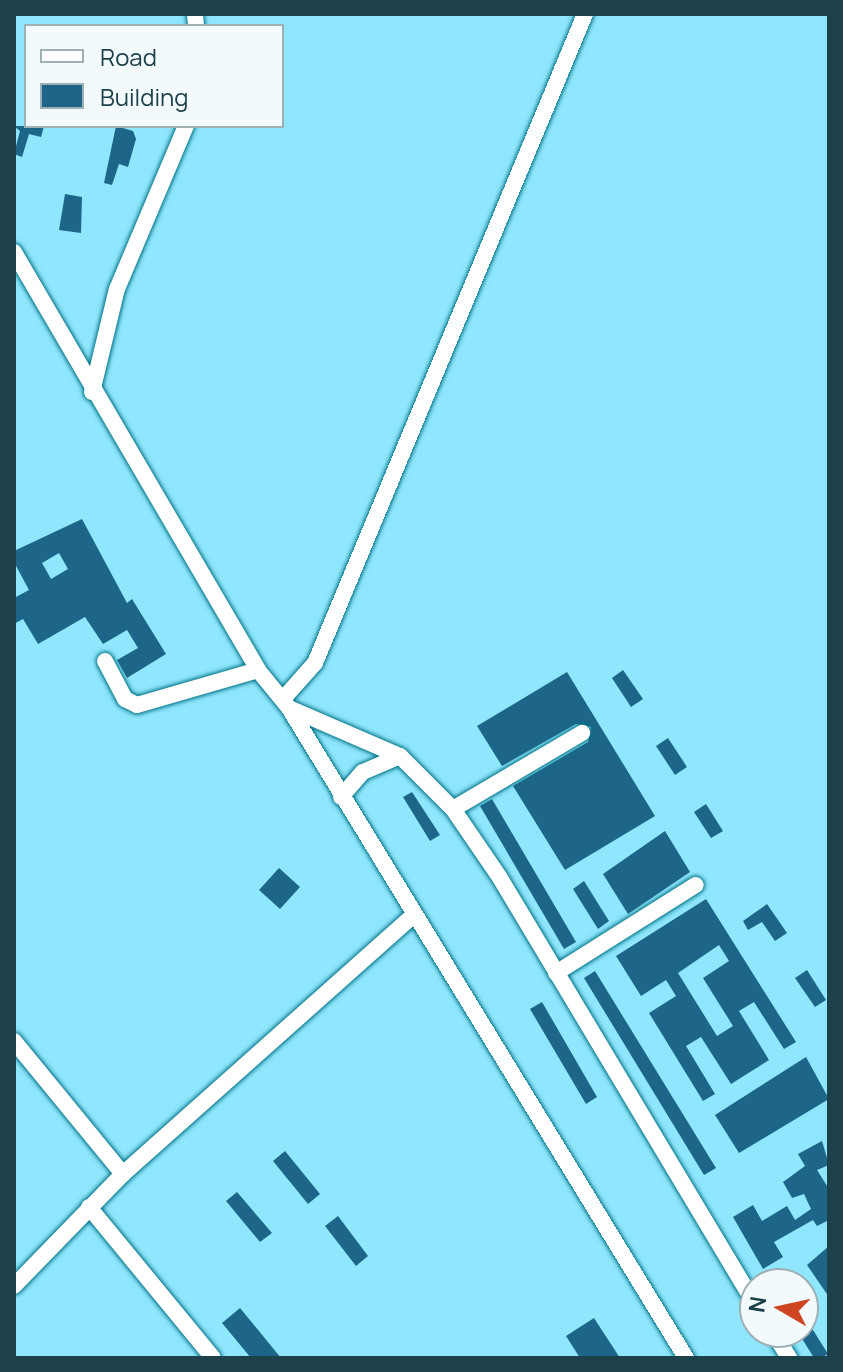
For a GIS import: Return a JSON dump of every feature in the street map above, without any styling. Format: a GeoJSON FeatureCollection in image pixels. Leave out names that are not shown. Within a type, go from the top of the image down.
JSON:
{"type":"FeatureCollection","features":[{"type":"Feature","properties":{"kind":"street"},"geometry":{"type":"LineString","coordinates":[[286,704],[315,663],[585,14]]}},
{"type":"Feature","properties":{"kind":"street"},"geometry":{"type":"LineString","coordinates":[[92,392],[117,289],[163,189],[185,128]]}},
{"type":"Feature","properties":{"kind":"street"},"geometry":{"type":"LineString","coordinates":[[14,252],[92,392],[258,670],[286,704],[686,1358]]}},
{"type":"Feature","properties":{"kind":"street"},"geometry":{"type":"LineString","coordinates":[[105,661],[125,699],[137,705],[258,670]]}},
{"type":"Feature","properties":{"kind":"street"},"geometry":{"type":"LineString","coordinates":[[286,704],[400,756],[453,809],[556,973],[739,1277]]}},
{"type":"Feature","properties":{"kind":"street"},"geometry":{"type":"LineString","coordinates":[[453,809],[582,733]]}},
{"type":"Feature","properties":{"kind":"street"},"geometry":{"type":"LineString","coordinates":[[341,797],[363,772],[400,756]]}},
{"type":"Feature","properties":{"kind":"street"},"geometry":{"type":"LineString","coordinates":[[556,973],[696,885]]}},
{"type":"Feature","properties":{"kind":"street"},"geometry":{"type":"LineString","coordinates":[[14,1286],[123,1174],[414,915]]}},
{"type":"Feature","properties":{"kind":"street"},"geometry":{"type":"LineString","coordinates":[[14,1041],[123,1174]]}},
{"type":"Feature","properties":{"kind":"street"},"geometry":{"type":"LineString","coordinates":[[89,1207],[213,1358]]}},
{"type":"Feature","properties":{"kind":"building"},"geometry":{"type":"Polygon","coordinates":[[[14,126],[43,128],[41,137],[29,134],[22,157],[14,154],[20,131],[14,126]]]}},
{"type":"Feature","properties":{"kind":"building"},"geometry":{"type":"Polygon","coordinates":[[[116,128],[133,131],[136,139],[128,167],[119,164],[112,185],[104,183],[116,128]]]}},
{"type":"Feature","properties":{"kind":"building"},"geometry":{"type":"Polygon","coordinates":[[[65,194],[82,197],[81,233],[59,230],[65,194]]]}},
{"type":"Feature","properties":{"kind":"building"},"geometry":{"type":"Polygon","coordinates":[[[82,519],[127,603],[132,599],[166,654],[127,678],[117,660],[138,648],[127,630],[103,644],[85,617],[38,644],[23,619],[14,624],[14,598],[29,590],[14,562],[14,551],[82,519]],[[59,553],[42,563],[51,579],[68,569],[59,553]]]}},
{"type":"Feature","properties":{"kind":"building"},"geometry":{"type":"Polygon","coordinates":[[[623,670],[643,699],[631,707],[612,678],[623,670]]]}},
{"type":"Feature","properties":{"kind":"building"},"geometry":{"type":"Polygon","coordinates":[[[567,672],[655,816],[565,870],[513,786],[588,742],[591,727],[576,724],[502,766],[477,726],[567,672]]]}},
{"type":"Feature","properties":{"kind":"building"},"geometry":{"type":"Polygon","coordinates":[[[668,738],[687,767],[675,775],[656,746],[668,738]]]}},
{"type":"Feature","properties":{"kind":"building"},"geometry":{"type":"Polygon","coordinates":[[[412,792],[440,835],[430,841],[403,797],[412,792]]]}},
{"type":"Feature","properties":{"kind":"building"},"geometry":{"type":"Polygon","coordinates":[[[492,799],[576,942],[564,949],[480,806],[492,799]]]}},
{"type":"Feature","properties":{"kind":"building"},"geometry":{"type":"Polygon","coordinates":[[[706,804],[723,831],[711,838],[694,812],[706,804]]]}},
{"type":"Feature","properties":{"kind":"building"},"geometry":{"type":"Polygon","coordinates":[[[665,831],[690,872],[628,914],[603,874],[665,831]]]}},
{"type":"Feature","properties":{"kind":"building"},"geometry":{"type":"Polygon","coordinates":[[[279,868],[300,887],[280,909],[259,890],[279,868]]]}},
{"type":"Feature","properties":{"kind":"building"},"geometry":{"type":"Polygon","coordinates":[[[584,881],[609,921],[598,929],[573,889],[584,881]]]}},
{"type":"Feature","properties":{"kind":"building"},"geometry":{"type":"Polygon","coordinates":[[[706,899],[796,1042],[784,1049],[754,1002],[739,1011],[769,1060],[731,1084],[701,1037],[686,1046],[715,1094],[703,1101],[649,1013],[676,996],[666,980],[641,996],[616,956],[706,899]],[[719,945],[678,973],[717,1036],[733,1026],[703,978],[729,961],[719,945]]]}},
{"type":"Feature","properties":{"kind":"building"},"geometry":{"type":"Polygon","coordinates":[[[767,904],[787,933],[775,941],[762,922],[748,930],[743,921],[767,904]]]}},
{"type":"Feature","properties":{"kind":"building"},"geometry":{"type":"Polygon","coordinates":[[[807,970],[826,1000],[815,1007],[795,978],[807,970]]]}},
{"type":"Feature","properties":{"kind":"building"},"geometry":{"type":"Polygon","coordinates":[[[595,971],[716,1168],[704,1175],[584,978],[595,971]]]}},
{"type":"Feature","properties":{"kind":"building"},"geometry":{"type":"Polygon","coordinates":[[[542,1002],[597,1097],[586,1104],[530,1009],[542,1002]]]}},
{"type":"Feature","properties":{"kind":"building"},"geometry":{"type":"Polygon","coordinates":[[[806,1057],[829,1099],[739,1153],[715,1115],[806,1057]]]}},
{"type":"Feature","properties":{"kind":"building"},"geometry":{"type":"Polygon","coordinates":[[[822,1141],[829,1165],[817,1170],[829,1189],[829,1220],[817,1226],[813,1220],[774,1242],[783,1257],[762,1268],[733,1217],[753,1205],[762,1221],[787,1206],[795,1220],[811,1209],[804,1194],[792,1198],[783,1182],[805,1166],[798,1154],[822,1141]]]}},
{"type":"Feature","properties":{"kind":"building"},"geometry":{"type":"Polygon","coordinates":[[[285,1151],[320,1194],[308,1204],[273,1161],[285,1151]]]}},
{"type":"Feature","properties":{"kind":"building"},"geometry":{"type":"Polygon","coordinates":[[[237,1192],[272,1233],[260,1242],[226,1201],[237,1192]]]}},
{"type":"Feature","properties":{"kind":"building"},"geometry":{"type":"Polygon","coordinates":[[[338,1216],[368,1256],[356,1266],[325,1226],[338,1216]]]}},
{"type":"Feature","properties":{"kind":"building"},"geometry":{"type":"Polygon","coordinates":[[[829,1246],[829,1297],[819,1282],[819,1268],[809,1268],[807,1265],[829,1246]]]}},
{"type":"Feature","properties":{"kind":"building"},"geometry":{"type":"Polygon","coordinates":[[[240,1308],[281,1358],[251,1358],[222,1323],[240,1308]]]}},
{"type":"Feature","properties":{"kind":"building"},"geometry":{"type":"Polygon","coordinates":[[[594,1318],[620,1358],[580,1358],[566,1336],[594,1318]]]}},
{"type":"Feature","properties":{"kind":"building"},"geometry":{"type":"Polygon","coordinates":[[[819,1340],[828,1354],[814,1358],[808,1348],[819,1348],[819,1340]]]}}]}
